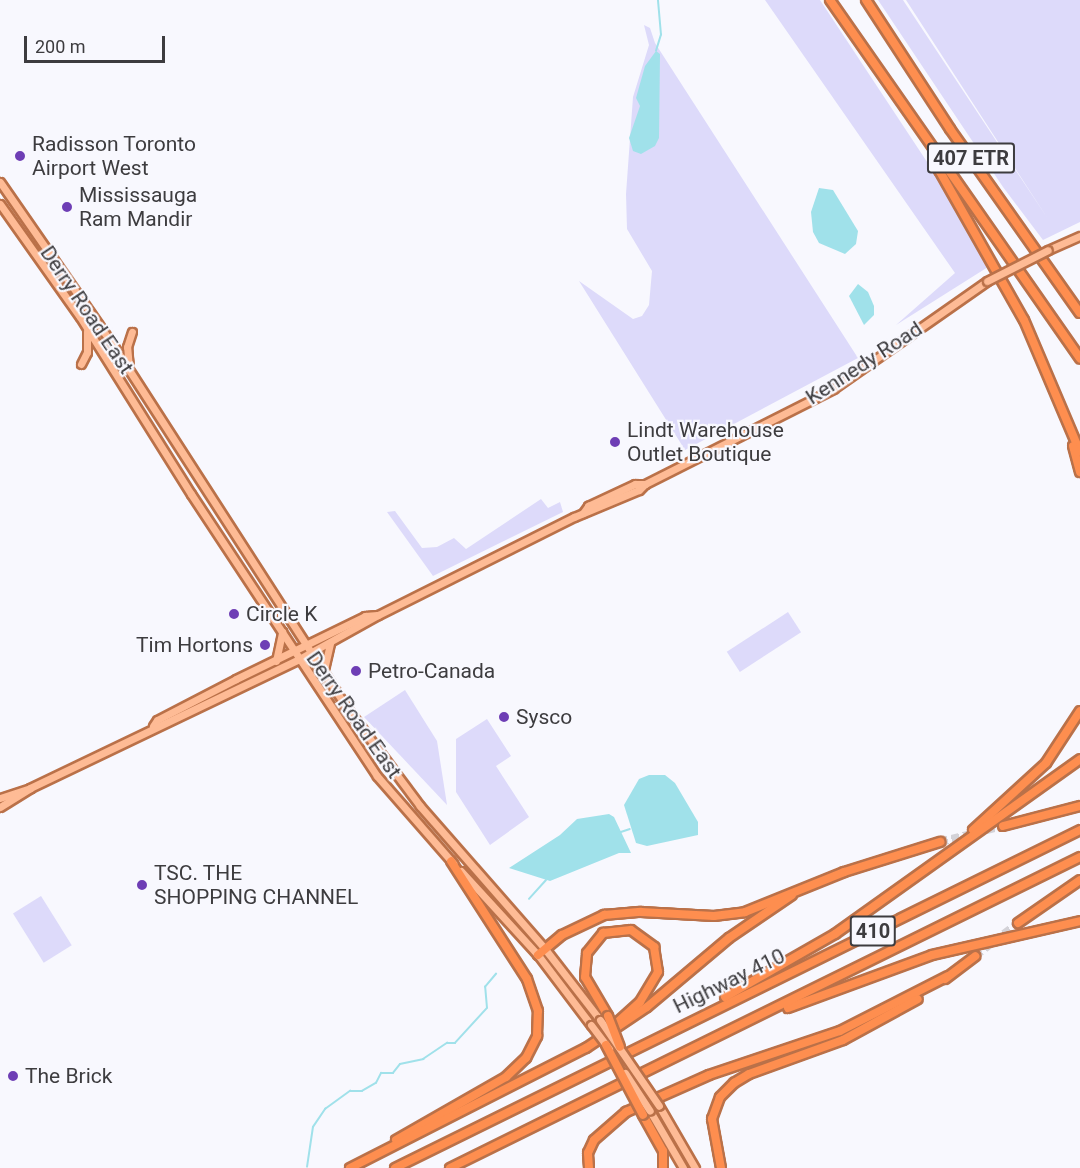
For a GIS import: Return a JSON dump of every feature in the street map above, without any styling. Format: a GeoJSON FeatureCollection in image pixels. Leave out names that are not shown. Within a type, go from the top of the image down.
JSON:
{"type":"FeatureCollection","features":[{"type":"Feature","properties":{"kind":"highway","name":"407 ETR"},"geometry":{"type":"LineString","coordinates":[[830,0],[1080,359]]}},
{"type":"Feature","properties":{"kind":"highway","name":"407 ETR"},"geometry":{"type":"LineString","coordinates":[[866,0],[950,129],[1080,313]]}},
{"type":"Feature","properties":{"kind":"highway"},"geometry":{"type":"LineString","coordinates":[[933,148],[939,170],[1024,320],[1080,452]]}},
{"type":"Feature","properties":{"kind":"highway"},"geometry":{"type":"LineString","coordinates":[[1069,425],[1080,472]]}},
{"type":"Feature","properties":{"kind":"highway"},"geometry":{"type":"LineString","coordinates":[[951,850],[1038,772],[1080,711]]}},
{"type":"Feature","properties":{"kind":"highway"},"geometry":{"type":"LineString","coordinates":[[665,1032],[835,934],[1080,759]]}},
{"type":"Feature","properties":{"kind":"highway"},"geometry":{"type":"LineString","coordinates":[[1003,826],[1080,806]]}},
{"type":"Feature","properties":{"kind":"highway","name":"Highway 410"},"geometry":{"type":"LineString","coordinates":[[395,1168],[665,1032],[1080,830]]}},
{"type":"Feature","properties":{"kind":"highway"},"geometry":{"type":"LineString","coordinates":[[541,952],[562,935],[604,915],[641,912],[733,915],[792,895],[844,872],[939,842]]}},
{"type":"Feature","properties":{"kind":"highway","name":"410"},"geometry":{"type":"LineString","coordinates":[[450,1168],[742,1026],[1080,857]]}},
{"type":"Feature","properties":{"kind":"highway"},"geometry":{"type":"LineString","coordinates":[[343,1168],[506,1077],[526,1058],[537,1036],[537,1011],[527,979],[451,861]]}},
{"type":"Feature","properties":{"kind":"highway"},"geometry":{"type":"LineString","coordinates":[[1018,923],[1080,880]]}},
{"type":"Feature","properties":{"kind":"highway"},"geometry":{"type":"LineString","coordinates":[[350,1168],[586,1048],[647,1007],[729,938],[792,895]]}},
{"type":"Feature","properties":{"kind":"highway"},"geometry":{"type":"LineString","coordinates":[[742,1026],[932,955],[1080,919]]}},
{"type":"Feature","properties":{"kind":"highway"},"geometry":{"type":"LineString","coordinates":[[586,1048],[640,1002],[658,972],[654,947],[631,930],[603,933],[586,954],[585,977],[604,1018],[620,1047]]}},
{"type":"Feature","properties":{"kind":"highway"},"geometry":{"type":"LineString","coordinates":[[721,1168],[712,1119],[720,1097],[734,1083],[873,1026],[975,956]]}},
{"type":"Feature","properties":{"kind":"highway"},"geometry":{"type":"LineString","coordinates":[[589,1168],[588,1154],[594,1140],[626,1112],[710,1075],[851,1027],[948,976]]}},
{"type":"Feature","properties":{"kind":"highway"},"geometry":{"type":"LineString","coordinates":[[606,1045],[646,1113],[663,1151],[663,1168]]}},
{"type":"Feature","properties":{"kind":"main road","name":"Derry Road East"},"geometry":{"type":"LineString","coordinates":[[0,182],[129,371],[323,674],[420,806],[541,952],[606,1045]]}},
{"type":"Feature","properties":{"kind":"main road","name":"Derry Road East"},"geometry":{"type":"LineString","coordinates":[[0,204],[68,299],[377,776],[451,861],[604,1018]]}},
{"type":"Feature","properties":{"kind":"main road","name":"Kennedy Road"},"geometry":{"type":"LineString","coordinates":[[308,650],[330,643],[378,615],[583,513],[596,502],[635,484],[645,484],[833,389],[987,281],[1048,249],[1080,236]]}},
{"type":"Feature","properties":{"kind":"main road"},"geometry":{"type":"LineString","coordinates":[[46,268],[55,262]]}},
{"type":"Feature","properties":{"kind":"main road"},"geometry":{"type":"LineString","coordinates":[[68,299],[77,292]]}},
{"type":"Feature","properties":{"kind":"main road"},"geometry":{"type":"LineString","coordinates":[[81,364],[87,352],[87,328]]}},
{"type":"Feature","properties":{"kind":"main road"},"geometry":{"type":"LineString","coordinates":[[129,371],[127,347],[132,332]]}},
{"type":"Feature","properties":{"kind":"main road","name":"Kennedy Road"},"geometry":{"type":"LineString","coordinates":[[0,807],[30,788],[308,650],[365,616],[378,615]]}},
{"type":"Feature","properties":{"kind":"main road"},"geometry":{"type":"LineString","coordinates":[[276,661],[282,632]]}},
{"type":"Feature","properties":{"kind":"main road"},"geometry":{"type":"LineString","coordinates":[[323,674],[330,643]]}},
{"type":"Feature","properties":{"kind":"main road","name":"Kennedy Road"},"geometry":{"type":"LineString","coordinates":[[153,726],[157,720],[276,661],[297,655]]}},
{"type":"Feature","properties":{"kind":"main road","name":"Kennedy Road"},"geometry":{"type":"LineString","coordinates":[[0,798],[30,788]]}},
{"type":"Feature","properties":{"kind":"main road"},"geometry":{"type":"LineString","coordinates":[[620,1047],[659,1106],[695,1168]]}},
{"type":"Feature","properties":{"kind":"main road"},"geometry":{"type":"LineString","coordinates":[[646,1113],[682,1168]]}},
{"type":"Feature","properties":{"kind":"shaded area"},"geometry":{"type":"Polygon","coordinates":[[[765,0],[820,0],[939,180],[988,267],[896,325],[955,273],[765,0]]]}},
{"type":"Feature","properties":{"kind":"shaded area"},"geometry":{"type":"Polygon","coordinates":[[[878,0],[903,0],[1048,219],[906,0],[1080,0],[1080,222],[1043,240],[1003,187],[878,0]]]}},
{"type":"Feature","properties":{"kind":"shaded area"},"geometry":{"type":"Polygon","coordinates":[[[644,25],[650,28],[655,43],[858,358],[685,450],[579,281],[633,319],[642,316],[649,305],[652,271],[627,229],[626,194],[633,97],[649,45],[644,25]]]}},
{"type":"Feature","properties":{"kind":"shaded area"},"geometry":{"type":"Polygon","coordinates":[[[541,499],[548,508],[560,502],[563,512],[433,576],[387,512],[395,511],[422,548],[437,547],[454,538],[466,549],[541,499]]]}},
{"type":"Feature","properties":{"kind":"shaded area"},"geometry":{"type":"Polygon","coordinates":[[[788,612],[801,632],[740,672],[727,652],[788,612]]]}},
{"type":"Feature","properties":{"kind":"shaded area"},"geometry":{"type":"Polygon","coordinates":[[[405,690],[437,741],[447,805],[364,717],[405,690]]]}},
{"type":"Feature","properties":{"kind":"shaded area"},"geometry":{"type":"Polygon","coordinates":[[[487,719],[511,756],[496,766],[529,817],[490,845],[456,792],[456,739],[487,719]]]}},
{"type":"Feature","properties":{"kind":"shaded area"},"geometry":{"type":"Polygon","coordinates":[[[41,896],[72,945],[44,963],[13,913],[41,896]]]}},
{"type":"Feature","properties":{"kind":"water"},"geometry":{"type":"Polygon","coordinates":[[[656,51],[660,54],[659,138],[655,146],[641,154],[633,151],[629,138],[640,106],[636,98],[645,66],[656,51]]]}},
{"type":"Feature","properties":{"kind":"water"},"geometry":{"type":"Polygon","coordinates":[[[819,188],[833,190],[858,231],[856,244],[845,254],[819,243],[813,232],[811,212],[819,188]]]}},
{"type":"Feature","properties":{"kind":"water"},"geometry":{"type":"Polygon","coordinates":[[[858,284],[868,292],[874,306],[874,315],[864,325],[849,296],[858,284]]]}},
{"type":"Feature","properties":{"kind":"water"},"geometry":{"type":"Polygon","coordinates":[[[649,775],[665,775],[675,783],[698,822],[698,835],[647,846],[636,843],[624,805],[639,779],[649,775]]]}},
{"type":"Feature","properties":{"kind":"water"},"geometry":{"type":"Polygon","coordinates":[[[609,814],[614,817],[631,853],[619,853],[550,881],[509,868],[560,835],[577,819],[609,814]]]}},
{"type":"Feature","properties":{"kind":"waterway"},"geometry":{"type":"LineString","coordinates":[[656,51],[661,35],[658,0]]}},
{"type":"Feature","properties":{"kind":"waterway"},"geometry":{"type":"LineString","coordinates":[[621,832],[630,829]]}},
{"type":"Feature","properties":{"kind":"waterway"},"geometry":{"type":"LineString","coordinates":[[529,899],[546,880]]}},
{"type":"Feature","properties":{"kind":"waterway"},"geometry":{"type":"LineString","coordinates":[[307,1167],[313,1127],[325,1109],[350,1091],[362,1091],[376,1083],[381,1073],[393,1073],[400,1064],[423,1059],[447,1043],[455,1043],[487,1008],[485,987],[496,974]]}},
{"type":"Feature","properties":{"kind":"tunnel"},"geometry":{"type":"LineString","coordinates":[[940,842],[1003,826]]}},
{"type":"Feature","properties":{"kind":"tunnel"},"geometry":{"type":"LineString","coordinates":[[975,956],[1018,923]]}},
{"type":"Feature","properties":{"kind":"place","name":"Radisson Toronto Airport West"},"geometry":{"type":"Point","coordinates":[20,156]}},
{"type":"Feature","properties":{"kind":"place","name":"Mississauga Ram Mandir"},"geometry":{"type":"Point","coordinates":[67,207]}},
{"type":"Feature","properties":{"kind":"place","name":"Lindt Warehouse Outlet Boutique"},"geometry":{"type":"Point","coordinates":[615,442]}},
{"type":"Feature","properties":{"kind":"place","name":"Circle K"},"geometry":{"type":"Point","coordinates":[234,614]}},
{"type":"Feature","properties":{"kind":"place","name":"Tim Hortons"},"geometry":{"type":"Point","coordinates":[265,645]}},
{"type":"Feature","properties":{"kind":"place","name":"Petro-Canada"},"geometry":{"type":"Point","coordinates":[356,671]}},
{"type":"Feature","properties":{"kind":"place","name":"Sysco"},"geometry":{"type":"Point","coordinates":[504,717]}},
{"type":"Feature","properties":{"kind":"place","name":"TSC. THE SHOPPING CHANNEL"},"geometry":{"type":"Point","coordinates":[142,885]}},
{"type":"Feature","properties":{"kind":"place","name":"The Brick"},"geometry":{"type":"Point","coordinates":[13,1076]}}]}
